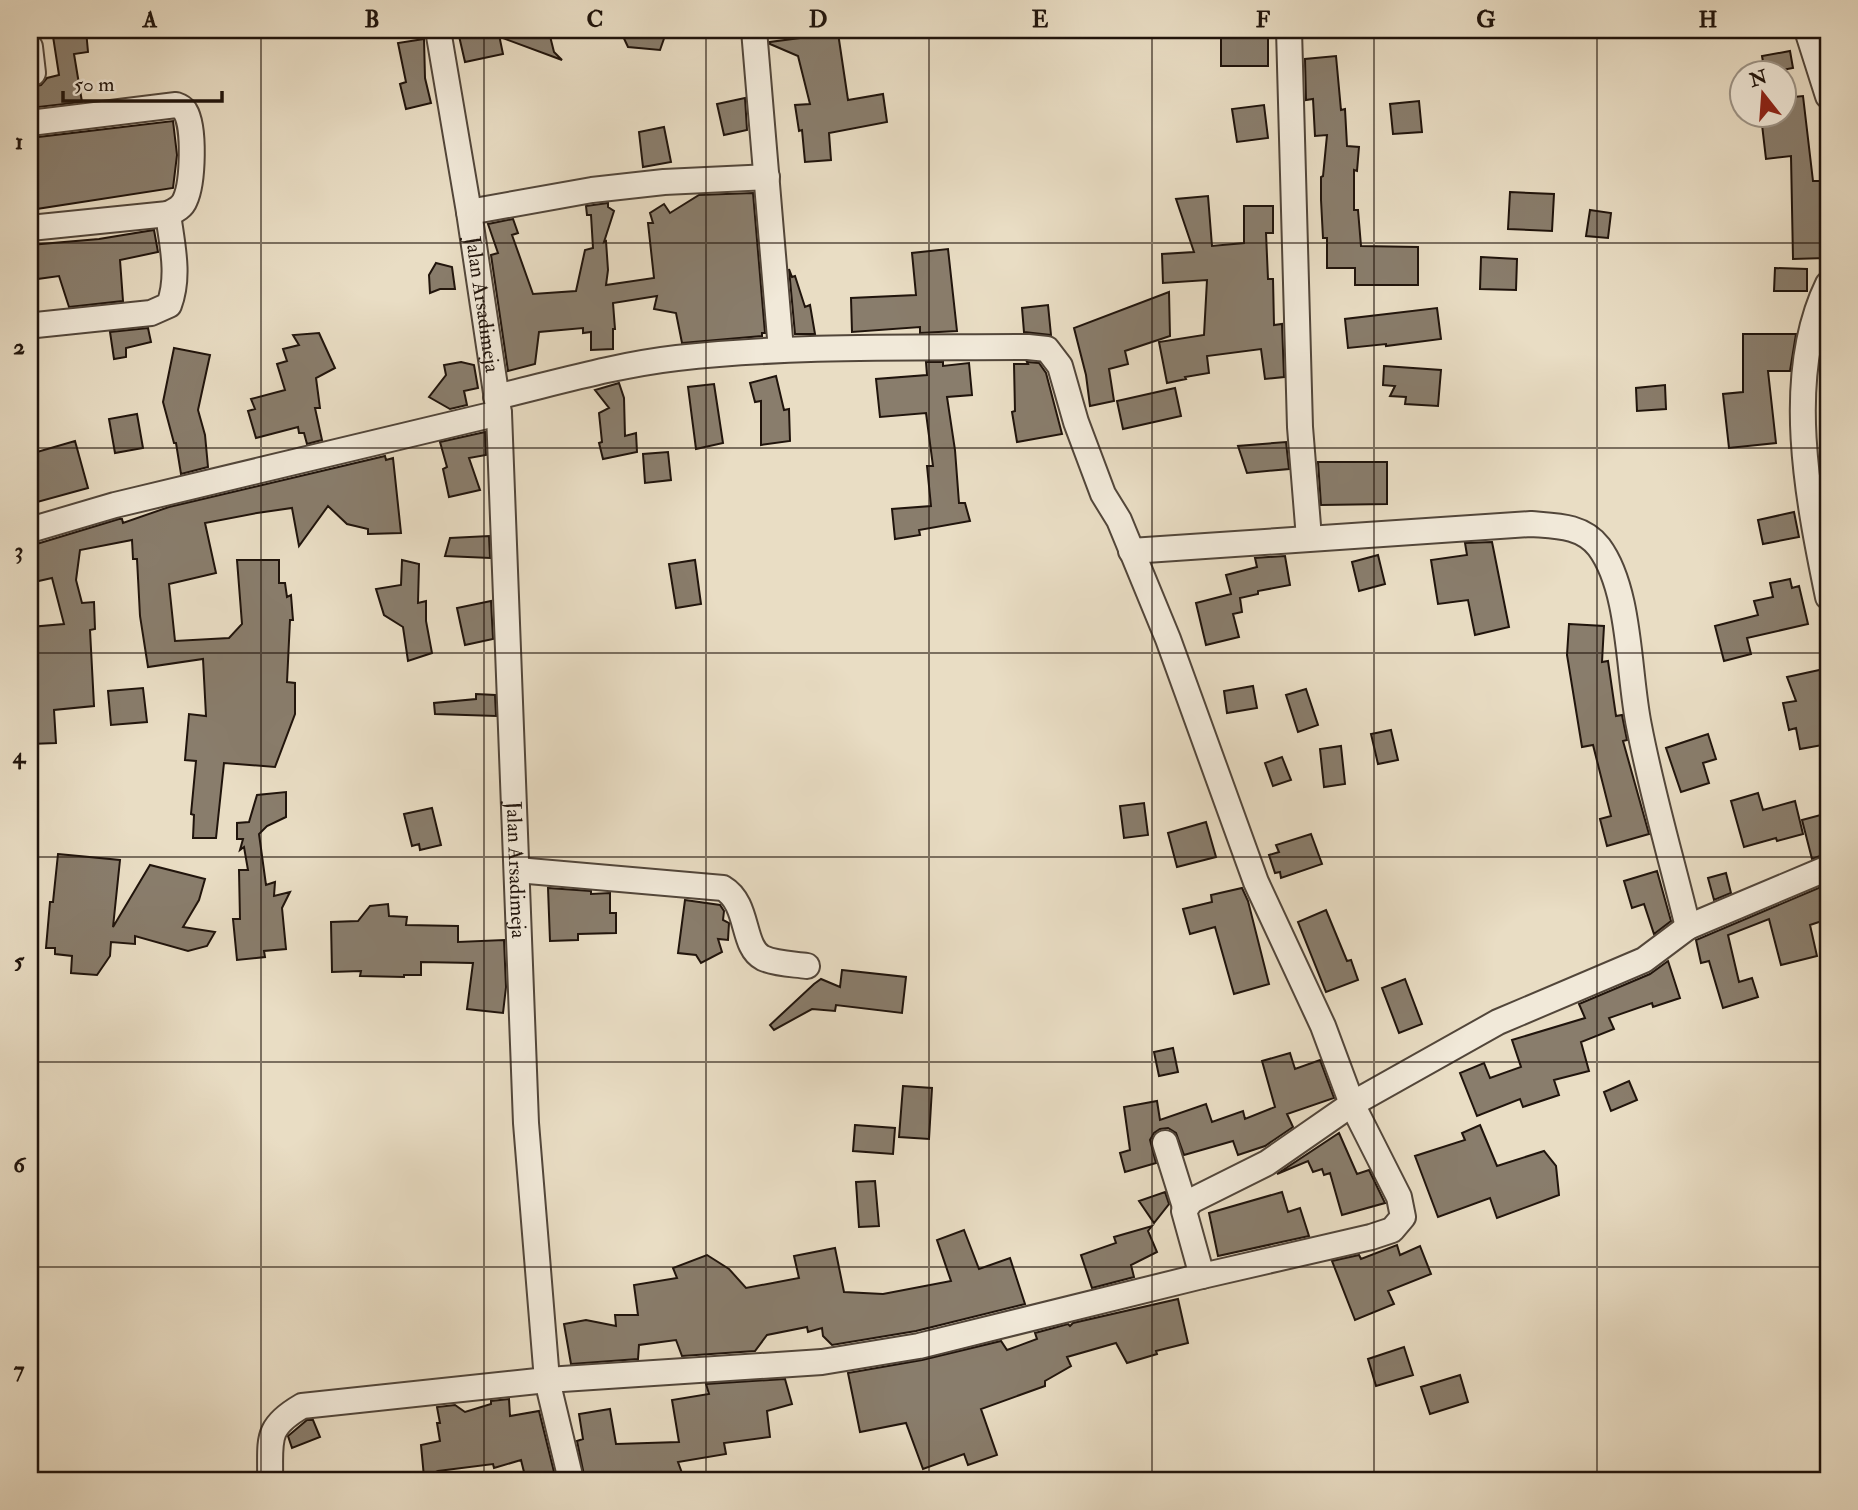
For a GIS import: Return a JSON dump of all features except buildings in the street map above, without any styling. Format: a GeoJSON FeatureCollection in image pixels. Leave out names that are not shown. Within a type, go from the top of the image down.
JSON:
{"type":"FeatureCollection","features":[{"type":"Feature","properties":{"kind":"street","name":"Jalan Arsadimeja"},"geometry":{"type":"LineString","coordinates":[[439,30],[497,405],[526,1124],[547,1380],[570,1480]]}},
{"type":"Feature","properties":{"kind":"street"},"geometry":{"type":"LineString","coordinates":[[754,30],[781,350]]}},
{"type":"Feature","properties":{"kind":"street"},"geometry":{"type":"LineString","coordinates":[[1289,30],[1300,427],[1309,538]]}},
{"type":"Feature","properties":{"kind":"street"},"geometry":{"type":"LineString","coordinates":[[1807,30],[1828,96]]}},
{"type":"Feature","properties":{"kind":"street"},"geometry":{"type":"LineString","coordinates":[[30,47],[33,73]]}},
{"type":"Feature","properties":{"kind":"street"},"geometry":{"type":"LineString","coordinates":[[30,123],[172,104],[182,108],[186,115],[192,164],[186,200],[182,206],[168,214],[30,228]]}},
{"type":"Feature","properties":{"kind":"street"},"geometry":{"type":"LineString","coordinates":[[469,212],[592,190],[663,182],[767,177]]}},
{"type":"Feature","properties":{"kind":"street"},"geometry":{"type":"LineString","coordinates":[[36,325],[151,313],[169,305],[175,270],[168,214]]}},
{"type":"Feature","properties":{"kind":"street"},"geometry":{"type":"LineString","coordinates":[[1828,284],[1820,300],[1810,334],[1802,415],[1811,501],[1828,597]]}},
{"type":"Feature","properties":{"kind":"street"},"geometry":{"type":"LineString","coordinates":[[30,530],[115,505],[497,405],[604,371],[675,358],[781,350],[1015,347],[1047,349],[1060,366],[1085,448],[1103,494],[1119,520],[1168,639],[1256,882],[1322,1026],[1352,1104],[1399,1197],[1403,1217],[1388,1231],[1371,1237],[919,1346],[822,1362],[547,1380],[302,1406],[282,1417],[271,1437],[270,1480]]}},
{"type":"Feature","properties":{"kind":"street"},"geometry":{"type":"LineString","coordinates":[[1130,551],[1531,524],[1578,530],[1597,544],[1612,568],[1620,595],[1639,726],[1688,928]]}},
{"type":"Feature","properties":{"kind":"street"},"geometry":{"type":"LineString","coordinates":[[1185,1207],[1191,1201],[1267,1163],[1352,1104],[1498,1022],[1644,960],[1688,928],[1828,868]]}},
{"type":"Feature","properties":{"kind":"street"},"geometry":{"type":"LineString","coordinates":[[516,870],[723,888],[733,894],[737,902],[753,949],[762,957],[807,966]]}},
{"type":"Feature","properties":{"kind":"street"},"geometry":{"type":"LineString","coordinates":[[1165,1143],[1185,1207],[1185,1223],[1202,1276]]}}]}
